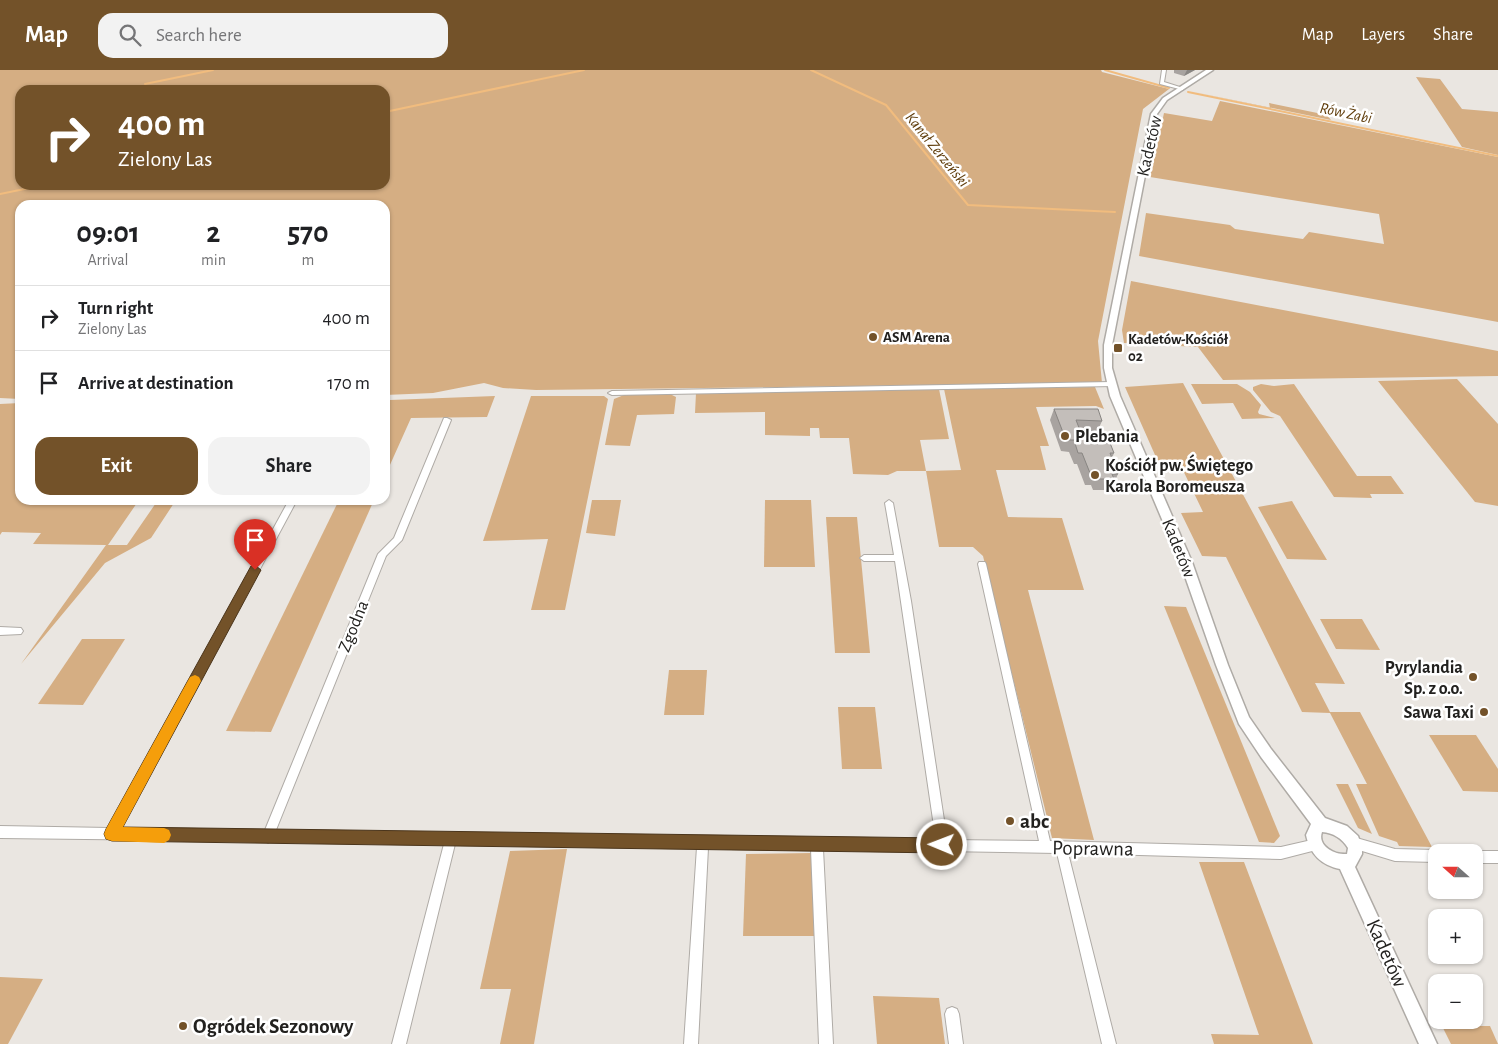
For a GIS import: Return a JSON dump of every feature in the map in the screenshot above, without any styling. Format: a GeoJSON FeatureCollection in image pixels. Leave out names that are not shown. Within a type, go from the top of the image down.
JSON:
{"type":"FeatureCollection","features":[{"type":"Feature","properties":{"kind":"street"},"geometry":{"type":"LineString","coordinates":[[1164,70],[1162,82],[1181,89]]}},
{"type":"Feature","properties":{"kind":"street","name":"Kadetów"},"geometry":{"type":"LineString","coordinates":[[1210,70],[1160,104],[1154,114],[1108,345],[1111,384],[1127,428],[1186,562],[1222,666],[1244,720],[1266,753],[1321,825]]}},
{"type":"Feature","properties":{"kind":"street"},"geometry":{"type":"LineString","coordinates":[[612,393],[1111,384]]}},
{"type":"Feature","properties":{"kind":"street","name":"Zgodna"},"geometry":{"type":"LineString","coordinates":[[268,837],[382,554],[398,540],[447,420]]}},
{"type":"Feature","properties":{"kind":"street"},"geometry":{"type":"LineString","coordinates":[[889,504],[906,601],[942,845]]}},
{"type":"Feature","properties":{"kind":"street"},"geometry":{"type":"LineString","coordinates":[[112,834],[290,505]]}},
{"type":"Feature","properties":{"kind":"street"},"geometry":{"type":"LineString","coordinates":[[864,558],[897,558]]}},
{"type":"Feature","properties":{"kind":"street"},"geometry":{"type":"LineString","coordinates":[[982,564],[1046,847]]}},
{"type":"Feature","properties":{"kind":"street"},"geometry":{"type":"LineString","coordinates":[[0,631],[18,632]]}},
{"type":"Feature","properties":{"kind":"street"},"geometry":{"type":"LineString","coordinates":[[1321,825],[1328,825],[1342,830],[1353,843],[1355,856],[1351,860],[1345,862],[1332,860],[1320,851],[1316,845],[1313,835],[1314,830],[1321,825]]}},
{"type":"Feature","properties":{"kind":"street","name":"Poprawna"},"geometry":{"type":"LineString","coordinates":[[0,832],[942,845],[1280,853],[1316,845]]}},
{"type":"Feature","properties":{"kind":"street"},"geometry":{"type":"LineString","coordinates":[[399,1044],[451,839]]}},
{"type":"Feature","properties":{"kind":"street"},"geometry":{"type":"LineString","coordinates":[[692,1044],[703,842]]}},
{"type":"Feature","properties":{"kind":"street"},"geometry":{"type":"LineString","coordinates":[[1353,843],[1395,855],[1428,856]]}},
{"type":"Feature","properties":{"kind":"street"},"geometry":{"type":"LineString","coordinates":[[817,844],[826,1044]]}},
{"type":"Feature","properties":{"kind":"street"},"geometry":{"type":"LineString","coordinates":[[1061,847],[1109,1044]]}},
{"type":"Feature","properties":{"kind":"street"},"geometry":{"type":"LineString","coordinates":[[1483,857],[1498,857]]}},
{"type":"Feature","properties":{"kind":"street","name":"Kadetów"},"geometry":{"type":"LineString","coordinates":[[1345,862],[1428,1044]]}},
{"type":"Feature","properties":{"kind":"street"},"geometry":{"type":"LineString","coordinates":[[952,1014],[956,1044]]}},
{"type":"Feature","properties":{"kind":"shaded area"},"geometry":{"type":"Polygon","coordinates":[[[0,70],[1101,70],[1102,72],[1169,89],[1143,109],[1098,341],[1102,383],[536,390],[503,388],[484,383],[433,393],[390,395],[390,200],[15,200],[15,399],[0,398],[0,70]]]}},
{"type":"Feature","properties":{"kind":"shaded area"},"geometry":{"type":"Polygon","coordinates":[[[1416,77],[1440,79],[1462,109],[1498,112],[1498,155],[1462,147],[1416,77]]]}},
{"type":"Feature","properties":{"kind":"shaded area"},"geometry":{"type":"Polygon","coordinates":[[[1220,101],[1498,157],[1498,322],[1139,256],[1146,213],[1230,225],[1235,229],[1303,239],[1309,232],[1384,244],[1379,214],[1150,177],[1164,113],[1212,121],[1220,101]]]}},
{"type":"Feature","properties":{"kind":"shaded area"},"geometry":{"type":"Polygon","coordinates":[[[1269,103],[1327,115],[1331,120],[1270,108],[1269,103]]]}},
{"type":"Feature","properties":{"kind":"shaded area"},"geometry":{"type":"Polygon","coordinates":[[[1131,281],[1498,351],[1498,376],[1223,380],[1198,347],[1124,343],[1122,330],[1131,281]]]}},
{"type":"Feature","properties":{"kind":"shaded area"},"geometry":{"type":"Polygon","coordinates":[[[1457,379],[1498,424],[1498,506],[1475,502],[1378,381],[1457,379]]]}},
{"type":"Feature","properties":{"kind":"shaded area"},"geometry":{"type":"Polygon","coordinates":[[[1183,383],[1345,684],[1315,683],[1330,712],[1360,712],[1430,844],[1428,844],[1428,847],[1399,846],[1397,842],[1379,836],[1356,784],[1367,784],[1330,713],[1302,712],[1226,557],[1202,556],[1181,513],[1203,512],[1180,464],[1159,464],[1125,387],[1183,383]]]}},
{"type":"Feature","properties":{"kind":"shaded area"},"geometry":{"type":"Polygon","coordinates":[[[1191,384],[1237,384],[1250,392],[1261,405],[1259,414],[1275,418],[1242,419],[1233,403],[1202,404],[1191,384]]]}},
{"type":"Feature","properties":{"kind":"shaded area"},"geometry":{"type":"Polygon","coordinates":[[[1261,384],[1274,386],[1294,384],[1357,476],[1391,476],[1404,494],[1370,494],[1372,498],[1334,497],[1280,416],[1271,412],[1253,390],[1253,387],[1261,384]]]}},
{"type":"Feature","properties":{"kind":"shaded area"},"geometry":{"type":"Polygon","coordinates":[[[1095,387],[1104,409],[1096,406],[1036,407],[1049,446],[1040,446],[1046,470],[996,470],[1008,517],[1062,518],[1084,590],[1028,590],[1094,840],[1052,838],[983,556],[973,547],[939,547],[926,471],[961,470],[944,389],[1095,387]]]}},
{"type":"Feature","properties":{"kind":"shaded area"},"geometry":{"type":"Polygon","coordinates":[[[939,389],[949,439],[920,440],[926,471],[897,471],[888,475],[853,474],[849,438],[820,438],[819,428],[810,428],[810,436],[765,435],[765,412],[695,413],[696,393],[939,389]]]}},
{"type":"Feature","properties":{"kind":"shaded area"},"geometry":{"type":"Polygon","coordinates":[[[670,394],[676,397],[674,414],[637,415],[630,446],[605,445],[614,399],[624,395],[670,394]]]}},
{"type":"Feature","properties":{"kind":"shaded area"},"geometry":{"type":"Polygon","coordinates":[[[495,396],[487,417],[411,418],[390,465],[390,400],[495,396]]]}},
{"type":"Feature","properties":{"kind":"shaded area"},"geometry":{"type":"Polygon","coordinates":[[[531,396],[604,396],[608,399],[565,610],[531,610],[548,539],[483,541],[531,396]]]}},
{"type":"Feature","properties":{"kind":"shaded area"},"geometry":{"type":"Polygon","coordinates":[[[15,403],[15,505],[136,505],[108,545],[127,545],[155,505],[173,505],[151,538],[105,563],[21,664],[106,545],[33,544],[41,533],[2,532],[0,535],[0,404],[15,403]]]}},
{"type":"Feature","properties":{"kind":"shaded area"},"geometry":{"type":"Polygon","coordinates":[[[592,500],[621,500],[615,536],[586,533],[592,500]]]}},
{"type":"Feature","properties":{"kind":"shaded area"},"geometry":{"type":"Polygon","coordinates":[[[765,500],[811,500],[815,567],[764,567],[765,500]]]}},
{"type":"Feature","properties":{"kind":"shaded area"},"geometry":{"type":"Polygon","coordinates":[[[1292,501],[1327,560],[1287,559],[1258,507],[1292,501]]]}},
{"type":"Feature","properties":{"kind":"shaded area"},"geometry":{"type":"Polygon","coordinates":[[[337,505],[372,505],[271,732],[226,731],[337,505]]]}},
{"type":"Feature","properties":{"kind":"shaded area"},"geometry":{"type":"Polygon","coordinates":[[[826,517],[857,517],[870,653],[835,653],[826,517]]]}},
{"type":"Feature","properties":{"kind":"shaded area"},"geometry":{"type":"Polygon","coordinates":[[[1164,606],[1186,607],[1280,836],[1274,843],[1259,842],[1164,606]]]}},
{"type":"Feature","properties":{"kind":"shaded area"},"geometry":{"type":"Polygon","coordinates":[[[1320,619],[1362,619],[1380,650],[1336,649],[1320,619]]]}},
{"type":"Feature","properties":{"kind":"shaded area"},"geometry":{"type":"Polygon","coordinates":[[[82,639],[125,639],[83,705],[38,704],[82,639]]]}},
{"type":"Feature","properties":{"kind":"shaded area"},"geometry":{"type":"Polygon","coordinates":[[[669,670],[707,670],[704,715],[664,715],[669,670]]]}},
{"type":"Feature","properties":{"kind":"shaded area"},"geometry":{"type":"Polygon","coordinates":[[[838,707],[875,707],[882,769],[842,769],[838,707]]]}},
{"type":"Feature","properties":{"kind":"shaded area"},"geometry":{"type":"Polygon","coordinates":[[[1429,735],[1476,735],[1498,769],[1498,792],[1463,791],[1429,735]]]}},
{"type":"Feature","properties":{"kind":"shaded area"},"geometry":{"type":"Polygon","coordinates":[[[1336,784],[1348,784],[1372,834],[1358,828],[1336,784]]]}},
{"type":"Feature","properties":{"kind":"shaded area"},"geometry":{"type":"Polygon","coordinates":[[[567,849],[534,1044],[500,1044],[511,989],[480,989],[510,851],[567,849]]]}},
{"type":"Feature","properties":{"kind":"shaded area"},"geometry":{"type":"Polygon","coordinates":[[[812,853],[814,936],[743,936],[746,854],[812,853]]]}},
{"type":"Feature","properties":{"kind":"shaded area"},"geometry":{"type":"Polygon","coordinates":[[[1199,862],[1244,862],[1313,1044],[1214,1044],[1211,1034],[1259,1035],[1199,862]]]}},
{"type":"Feature","properties":{"kind":"shaded area"},"geometry":{"type":"Polygon","coordinates":[[[0,977],[43,979],[8,1044],[0,1044],[0,977]]]}},
{"type":"Feature","properties":{"kind":"shaded area"},"geometry":{"type":"Polygon","coordinates":[[[873,996],[939,998],[945,1044],[877,1044],[873,996]]]}},
{"type":"Feature","properties":{"kind":"shaded area"},"geometry":{"type":"Polygon","coordinates":[[[1483,1026],[1490,1026],[1498,1044],[1451,1044],[1444,1029],[1483,1029],[1483,1026]]]}},
{"type":"Feature","properties":{"kind":"building"},"geometry":{"type":"Polygon","coordinates":[[[1054,409],[1098,409],[1102,421],[1076,420],[1083,438],[1095,439],[1100,443],[1110,443],[1114,453],[1110,453],[1118,474],[1112,474],[1114,479],[1098,479],[1096,473],[1090,473],[1082,453],[1078,453],[1074,440],[1066,440],[1054,409]]]}},
{"type":"Feature","properties":{"kind":"waterway"},"geometry":{"type":"LineString","coordinates":[[145,84],[213,70]]}},
{"type":"Feature","properties":{"kind":"waterway"},"geometry":{"type":"LineString","coordinates":[[390,111],[584,70]]}},
{"type":"Feature","properties":{"kind":"waterway","name":"Kanał Zerzeński"},"geometry":{"type":"LineString","coordinates":[[811,70],[886,105],[968,205],[1115,212]]}},
{"type":"Feature","properties":{"kind":"waterway","name":"Rów Żabi"},"geometry":{"type":"LineString","coordinates":[[1105,70],[1169,88]]}},
{"type":"Feature","properties":{"kind":"waterway","name":"Rów Żabi"},"geometry":{"type":"LineString","coordinates":[[1188,92],[1498,156]]}},
{"type":"Feature","properties":{"kind":"waterway"},"geometry":{"type":"LineString","coordinates":[[0,194],[20,190]]}},
{"type":"Feature","properties":{"kind":"slow traffic"},"geometry":{"type":"LineString","coordinates":[[164,835],[112,834],[195,681]]}},
{"type":"Feature","properties":{"kind":"place","name":"ASM Arena"},"geometry":{"type":"Point","coordinates":[873,337]}},
{"type":"Feature","properties":{"kind":"place","name":"Kadetów-Kościół 02"},"geometry":{"type":"Point","coordinates":[1118,348]}},
{"type":"Feature","properties":{"kind":"place","name":"Plebania"},"geometry":{"type":"Point","coordinates":[1065,436]}},
{"type":"Feature","properties":{"kind":"place","name":"Kościół pw. Świętego Karola Boromeusza"},"geometry":{"type":"Point","coordinates":[1095,475]}},
{"type":"Feature","properties":{"kind":"place","name":"Pyrylandia Sp. z o.o."},"geometry":{"type":"Point","coordinates":[1473,677]}},
{"type":"Feature","properties":{"kind":"place","name":"Sawa Taxi"},"geometry":{"type":"Point","coordinates":[1484,712]}},
{"type":"Feature","properties":{"kind":"place","name":"abc"},"geometry":{"type":"Point","coordinates":[1010,821]}},
{"type":"Feature","properties":{"kind":"place","name":"Ogródek Sezonowy"},"geometry":{"type":"Point","coordinates":[183,1026]}},
{"type":"Feature","properties":{"kind":"route"},"geometry":{"type":"LineString","coordinates":[[255,570],[112,834],[942,845]]}}]}
